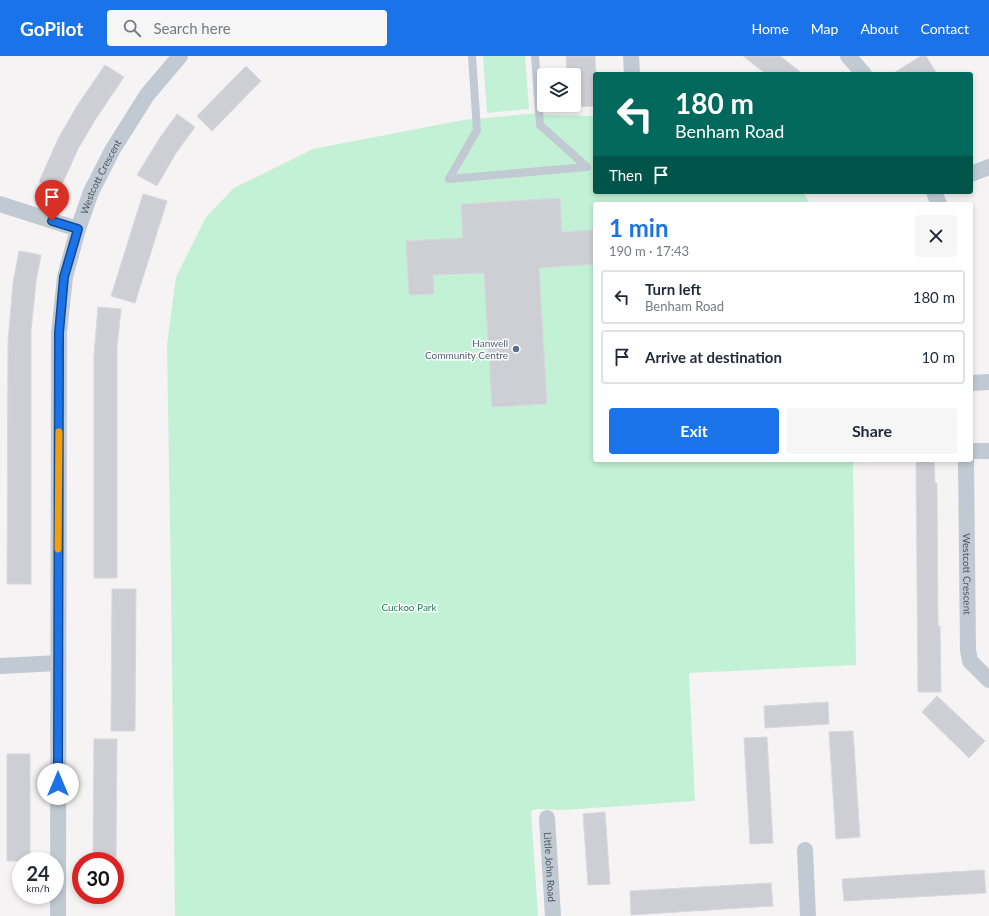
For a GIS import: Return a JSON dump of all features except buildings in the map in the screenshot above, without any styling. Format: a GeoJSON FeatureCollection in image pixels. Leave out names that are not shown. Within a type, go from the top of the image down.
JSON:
{"type":"FeatureCollection","features":[{"type":"Feature","properties":{"kind":"street","name":"Westcott Crescent"},"geometry":{"type":"LineString","coordinates":[[58,916],[59,333],[64,277],[91,192],[113,149],[147,95],[180,56]]}},
{"type":"Feature","properties":{"kind":"street"},"geometry":{"type":"LineString","coordinates":[[631,56],[632,72]]}},
{"type":"Feature","properties":{"kind":"street"},"geometry":{"type":"LineString","coordinates":[[848,56],[862,72]]}},
{"type":"Feature","properties":{"kind":"street"},"geometry":{"type":"LineString","coordinates":[[973,173],[989,167]]}},
{"type":"Feature","properties":{"kind":"street"},"geometry":{"type":"LineString","coordinates":[[0,204],[78,229]]}},
{"type":"Feature","properties":{"kind":"street"},"geometry":{"type":"LineString","coordinates":[[973,383],[989,382]]}},
{"type":"Feature","properties":{"kind":"street"},"geometry":{"type":"LineString","coordinates":[[973,451],[989,451]]}},
{"type":"Feature","properties":{"kind":"street","name":"Westcott Crescent"},"geometry":{"type":"LineString","coordinates":[[966,462],[968,650],[970,661],[989,680]]}},
{"type":"Feature","properties":{"kind":"street"},"geometry":{"type":"LineString","coordinates":[[0,666],[58,663]]}},
{"type":"Feature","properties":{"kind":"street","name":"Little John Road"},"geometry":{"type":"LineString","coordinates":[[547,818],[554,916]]}},
{"type":"Feature","properties":{"kind":"street"},"geometry":{"type":"LineString","coordinates":[[806,850],[808,916]]}},
{"type":"Feature","properties":{"kind":"lane"},"geometry":{"type":"LineString","coordinates":[[472,56],[477,130],[449,178],[587,167],[540,125],[535,56]]}},
{"type":"Feature","properties":{"kind":"green space"},"geometry":{"type":"Polygon","coordinates":[[[483,56],[525,56],[529,109],[487,113],[483,56]]]}},
{"type":"Feature","properties":{"kind":"green space","name":"Cuckoo Park"},"geometry":{"type":"Polygon","coordinates":[[[539,113],[546,115],[593,116],[593,194],[804,194],[809,202],[593,202],[593,462],[853,462],[856,665],[689,673],[695,801],[563,810],[537,809],[531,811],[538,916],[175,916],[167,345],[176,277],[206,217],[234,188],[313,149],[463,120],[539,113]]]}},
{"type":"Feature","properties":{"kind":"slow traffic"},"geometry":{"type":"LineString","coordinates":[[58,549],[59,432]]}},
{"type":"Feature","properties":{"kind":"place","name":"Hanwell Community Centre"},"geometry":{"type":"Point","coordinates":[516,349]}},
{"type":"Feature","properties":{"kind":"route"},"geometry":{"type":"LineString","coordinates":[[52,221],[78,229],[64,277],[59,333],[58,784]]}}]}
